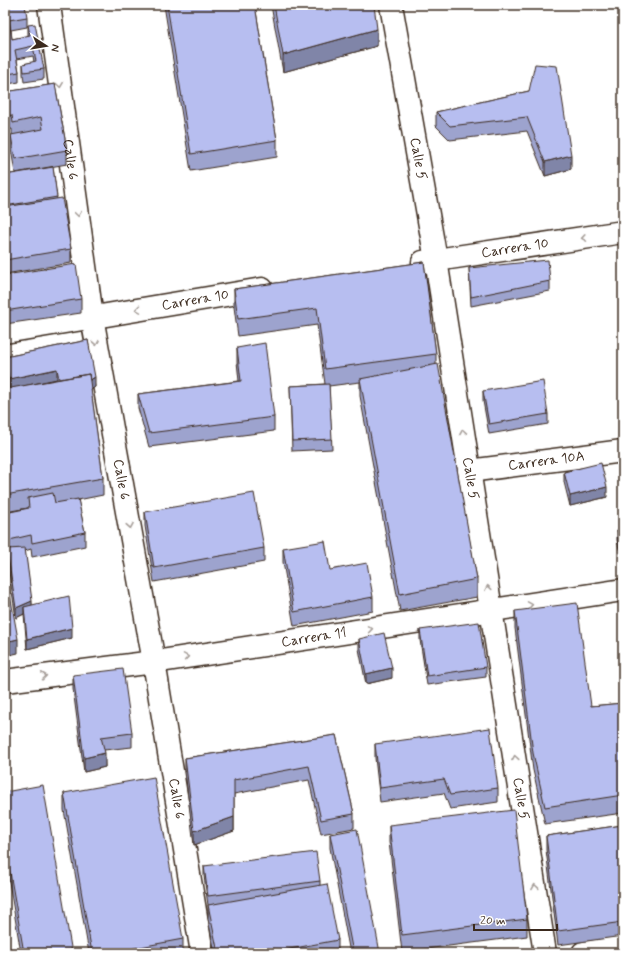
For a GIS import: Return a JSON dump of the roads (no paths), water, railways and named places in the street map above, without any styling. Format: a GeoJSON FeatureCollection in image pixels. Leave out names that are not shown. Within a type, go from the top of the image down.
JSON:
{"type":"FeatureCollection","features":[{"type":"Feature","properties":{"kind":"street","name":"Calle 6"},"geometry":{"type":"LineString","coordinates":[[49,5],[92,317],[154,662],[202,953]]}},
{"type":"Feature","properties":{"kind":"street","name":"Calle 5"},"geometry":{"type":"LineString","coordinates":[[391,5],[436,260],[545,953]]}},
{"type":"Feature","properties":{"kind":"street","name":"Carrera 10"},"geometry":{"type":"LineString","coordinates":[[405,265],[623,232]]}},
{"type":"Feature","properties":{"kind":"street","name":"Carrera 10"},"geometry":{"type":"LineString","coordinates":[[5,332],[280,286]]}},
{"type":"Feature","properties":{"kind":"street","name":"Carrera 10A"},"geometry":{"type":"LineString","coordinates":[[469,471],[623,451]]}},
{"type":"Feature","properties":{"kind":"street","name":"Carrera 11"},"geometry":{"type":"LineString","coordinates":[[5,681],[154,662],[623,590]]}},
{"type":"Feature","properties":{"kind":"street"},"geometry":{"type":"LineString","coordinates":[[583,953],[623,946]]}}]}
